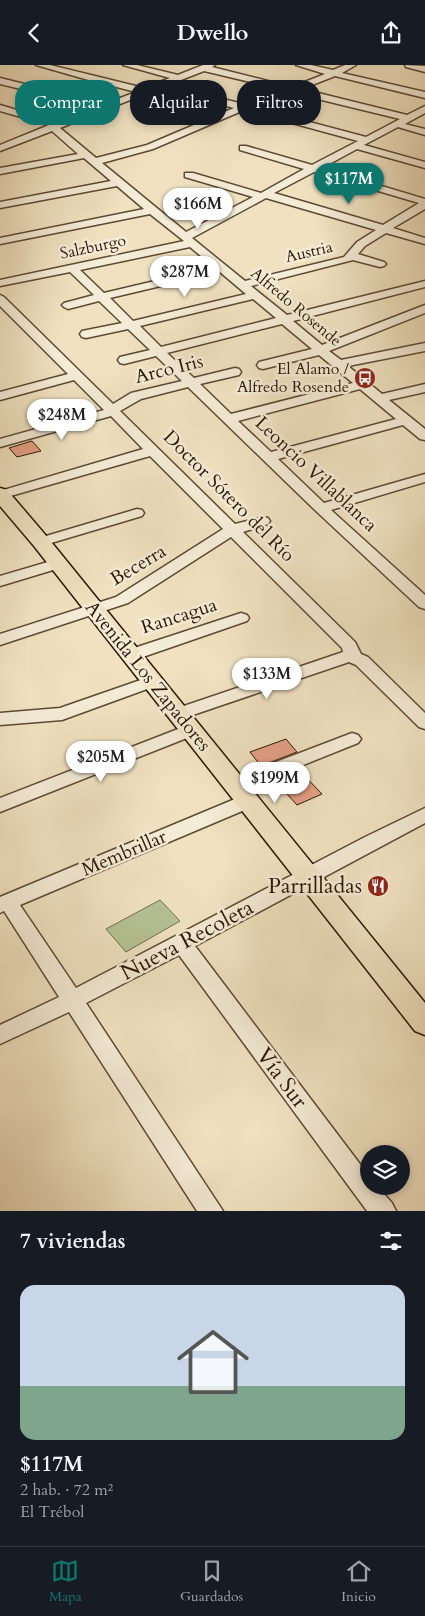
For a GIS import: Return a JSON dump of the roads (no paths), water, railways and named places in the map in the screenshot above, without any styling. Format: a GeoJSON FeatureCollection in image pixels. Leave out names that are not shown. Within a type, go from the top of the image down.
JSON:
{"type":"FeatureCollection","features":[{"type":"Feature","properties":{"kind":"main road","name":"Avenida Los Zapadores"},"geometry":{"type":"LineString","coordinates":[[3,502],[41,543],[425,1023]]}},
{"type":"Feature","properties":{"kind":"street"},"geometry":{"type":"LineString","coordinates":[[40,65],[101,80]]}},
{"type":"Feature","properties":{"kind":"street"},"geometry":{"type":"LineString","coordinates":[[132,65],[179,78]]}},
{"type":"Feature","properties":{"kind":"street"},"geometry":{"type":"LineString","coordinates":[[300,65],[425,95]]}},
{"type":"Feature","properties":{"kind":"street"},"geometry":{"type":"LineString","coordinates":[[317,80],[352,65]]}},
{"type":"Feature","properties":{"kind":"street"},"geometry":{"type":"LineString","coordinates":[[409,65],[425,69]]}},
{"type":"Feature","properties":{"kind":"street"},"geometry":{"type":"LineString","coordinates":[[173,80],[207,66],[257,80]]}},
{"type":"Feature","properties":{"kind":"street"},"geometry":{"type":"LineString","coordinates":[[1,78],[15,82]]}},
{"type":"Feature","properties":{"kind":"street"},"geometry":{"type":"LineString","coordinates":[[0,148],[130,97]]}},
{"type":"Feature","properties":{"kind":"street"},"geometry":{"type":"LineString","coordinates":[[321,97],[408,118]]}},
{"type":"Feature","properties":{"kind":"street"},"geometry":{"type":"LineString","coordinates":[[0,108],[51,122],[55,126]]}},
{"type":"Feature","properties":{"kind":"street","name":"Salzburgo"},"geometry":{"type":"LineString","coordinates":[[0,283],[188,240],[263,195],[425,109]]}},
{"type":"Feature","properties":{"kind":"street"},"geometry":{"type":"LineString","coordinates":[[0,171],[150,147],[237,110]]}},
{"type":"Feature","properties":{"kind":"street"},"geometry":{"type":"LineString","coordinates":[[396,124],[425,132]]}},
{"type":"Feature","properties":{"kind":"street"},"geometry":{"type":"LineString","coordinates":[[311,125],[367,140]]}},
{"type":"Feature","properties":{"kind":"street","name":"Alfredo Rosende"},"geometry":{"type":"LineString","coordinates":[[55,126],[57,131],[119,183],[425,436]]}},
{"type":"Feature","properties":{"kind":"street"},"geometry":{"type":"LineString","coordinates":[[355,146],[425,165]]}},
{"type":"Feature","properties":{"kind":"street"},"geometry":{"type":"LineString","coordinates":[[243,148],[425,203]]}},
{"type":"Feature","properties":{"kind":"street"},"geometry":{"type":"LineString","coordinates":[[189,175],[425,241]]}},
{"type":"Feature","properties":{"kind":"street"},"geometry":{"type":"LineString","coordinates":[[0,205],[119,183]]}},
{"type":"Feature","properties":{"kind":"street","name":"Austria"},"geometry":{"type":"LineString","coordinates":[[243,285],[343,261],[351,256],[360,244],[425,203]]}},
{"type":"Feature","properties":{"kind":"street"},"geometry":{"type":"LineString","coordinates":[[0,241],[153,210]]}},
{"type":"Feature","properties":{"kind":"street"},"geometry":{"type":"LineString","coordinates":[[351,256],[380,264]]}},
{"type":"Feature","properties":{"kind":"street"},"geometry":{"type":"LineString","coordinates":[[68,305],[222,267]]}},
{"type":"Feature","properties":{"kind":"street","name":"Leoncio Villablanca"},"geometry":{"type":"LineString","coordinates":[[72,268],[321,508],[425,603]]}},
{"type":"Feature","properties":{"kind":"street"},"geometry":{"type":"LineString","coordinates":[[124,360],[425,283]]}},
{"type":"Feature","properties":{"kind":"street"},"geometry":{"type":"LineString","coordinates":[[86,334],[255,295]]}},
{"type":"Feature","properties":{"kind":"street","name":"Doctor Sótero del Río"},"geometry":{"type":"LineString","coordinates":[[0,299],[349,646],[353,656],[362,661],[425,723]]}},
{"type":"Feature","properties":{"kind":"street"},"geometry":{"type":"LineString","coordinates":[[263,365],[312,353],[425,309]]}},
{"type":"Feature","properties":{"kind":"street"},"geometry":{"type":"LineString","coordinates":[[338,364],[425,347]]}},
{"type":"Feature","properties":{"kind":"street","name":"Arco Iris"},"geometry":{"type":"LineString","coordinates":[[0,443],[112,410],[136,395],[235,372]]}},
{"type":"Feature","properties":{"kind":"street"},"geometry":{"type":"LineString","coordinates":[[0,395],[77,375]]}},
{"type":"Feature","properties":{"kind":"street"},"geometry":{"type":"LineString","coordinates":[[229,419],[363,384]]}},
{"type":"Feature","properties":{"kind":"street"},"geometry":{"type":"LineString","coordinates":[[379,398],[425,388]]}},
{"type":"Feature","properties":{"kind":"street"},"geometry":{"type":"LineString","coordinates":[[268,457],[406,420]]}},
{"type":"Feature","properties":{"kind":"street"},"geometry":{"type":"LineString","coordinates":[[3,502],[153,451]]}},
{"type":"Feature","properties":{"kind":"street"},"geometry":{"type":"LineString","coordinates":[[321,508],[425,478]]}},
{"type":"Feature","properties":{"kind":"street"},"geometry":{"type":"LineString","coordinates":[[41,543],[137,513]]}},
{"type":"Feature","properties":{"kind":"street","name":"Becerra"},"geometry":{"type":"LineString","coordinates":[[0,641],[111,605],[132,595],[232,530],[263,521]]}},
{"type":"Feature","properties":{"kind":"street"},"geometry":{"type":"LineString","coordinates":[[0,581],[58,564]]}},
{"type":"Feature","properties":{"kind":"street","name":"Rancagua"},"geometry":{"type":"LineString","coordinates":[[131,655],[241,618]]}},
{"type":"Feature","properties":{"kind":"street"},"geometry":{"type":"LineString","coordinates":[[0,805],[184,722],[342,657],[353,656]]}},
{"type":"Feature","properties":{"kind":"street"},"geometry":{"type":"LineString","coordinates":[[0,719],[62,714],[152,681]]}},
{"type":"Feature","properties":{"kind":"street","name":"Membrillar"},"geometry":{"type":"LineString","coordinates":[[4,903],[241,793],[352,739]]}},
{"type":"Feature","properties":{"kind":"street","name":"Nueva Recoleta"},"geometry":{"type":"LineString","coordinates":[[0,1035],[74,1001],[307,875],[425,815]]}},
{"type":"Feature","properties":{"kind":"street"},"geometry":{"type":"LineString","coordinates":[[4,903],[74,1001],[210,1211]]}},
{"type":"Feature","properties":{"kind":"street","name":"Vía Sur"},"geometry":{"type":"LineString","coordinates":[[181,943],[376,1204],[384,1211]]}},
{"type":"Feature","properties":{"kind":"place","name":"El Alamo / Alfredo Rosende"},"geometry":{"type":"Point","coordinates":[365,378]}},
{"type":"Feature","properties":{"kind":"place","name":"Parrilladas"},"geometry":{"type":"Point","coordinates":[378,886]}}]}
